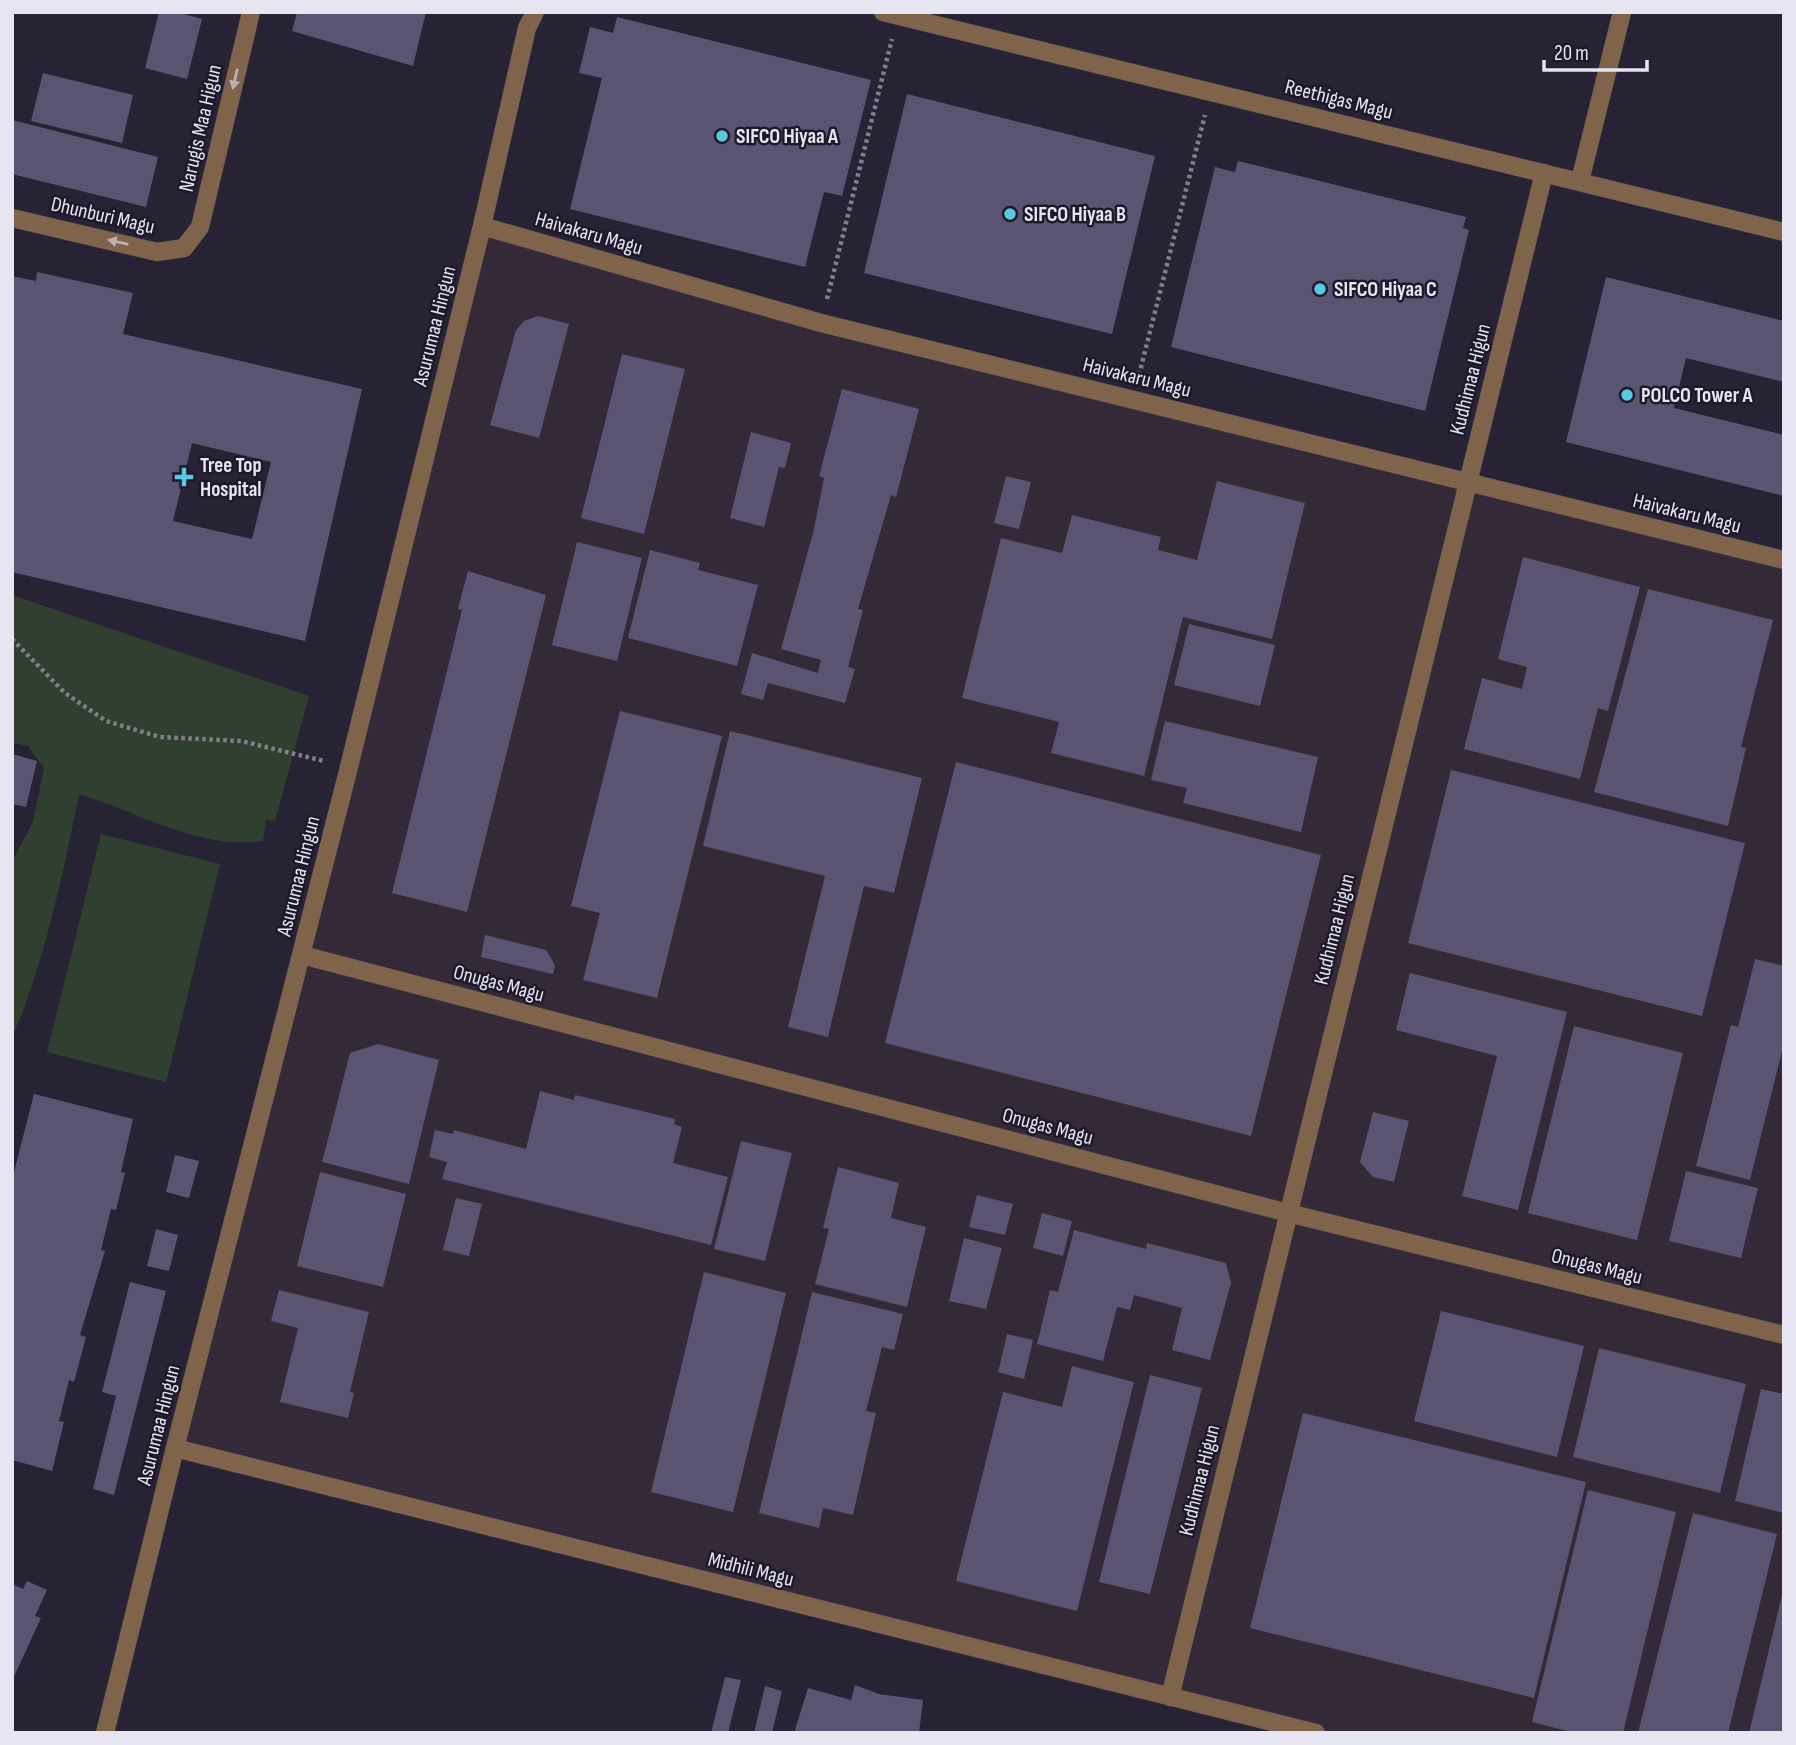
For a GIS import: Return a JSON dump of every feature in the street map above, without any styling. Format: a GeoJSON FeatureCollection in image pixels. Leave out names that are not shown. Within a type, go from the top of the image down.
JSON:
{"type":"FeatureCollection","features":[{"type":"Feature","properties":{"kind":"street","name":"Narugis Maa Higun"},"geometry":{"type":"LineString","coordinates":[[184,248],[200,227],[251,12]]}},
{"type":"Feature","properties":{"kind":"street"},"geometry":{"type":"LineString","coordinates":[[1580,181],[1622,12]]}},
{"type":"Feature","properties":{"kind":"street","name":"Reethigas Magu"},"geometry":{"type":"LineString","coordinates":[[891,14],[1784,232]]}},
{"type":"Feature","properties":{"kind":"street","name":"Asurumaa Hingun"},"geometry":{"type":"LineString","coordinates":[[105,1733],[349,767],[482,226],[529,18]]}},
{"type":"Feature","properties":{"kind":"street","name":"Kudhimaa Higun"},"geometry":{"type":"LineString","coordinates":[[1170,1697],[1544,173]]}},
{"type":"Feature","properties":{"kind":"street","name":"Dhunburi Magu"},"geometry":{"type":"LineString","coordinates":[[12,218],[157,251],[184,248]]}},
{"type":"Feature","properties":{"kind":"street","name":"Haivakaru Magu"},"geometry":{"type":"LineString","coordinates":[[482,226],[821,323],[1784,560]]}},
{"type":"Feature","properties":{"kind":"street","name":"Onugas Magu"},"geometry":{"type":"LineString","coordinates":[[302,955],[1288,1213],[1784,1335]]}},
{"type":"Feature","properties":{"kind":"street","name":"Midhili Magu"},"geometry":{"type":"LineString","coordinates":[[175,1448],[1316,1733]]}},
{"type":"Feature","properties":{"kind":"path"},"geometry":{"type":"LineString","coordinates":[[821,323],[891,14]]}},
{"type":"Feature","properties":{"kind":"path"},"geometry":{"type":"LineString","coordinates":[[1132,399],[1212,92]]}},
{"type":"Feature","properties":{"kind":"path"},"geometry":{"type":"LineString","coordinates":[[12,639],[65,693],[106,721],[160,737],[241,741],[349,767]]}},
{"type":"Feature","properties":{"kind":"shaded area"},"geometry":{"type":"Polygon","coordinates":[[[482,226],[821,323],[1784,560],[1784,1733],[1316,1733],[174,1445],[482,226]]]}},
{"type":"Feature","properties":{"kind":"green space"},"geometry":{"type":"Polygon","coordinates":[[[12,595],[309,696],[275,821],[266,819],[263,841],[239,842],[192,835],[79,794],[45,944],[15,1031],[12,1031],[12,862],[33,822],[44,768],[28,746],[12,743],[12,595]]]}},
{"type":"Feature","properties":{"kind":"green space"},"geometry":{"type":"Polygon","coordinates":[[[101,834],[220,864],[166,1082],[47,1052],[101,834]]]}},
{"type":"Feature","properties":{"kind":"building"},"geometry":{"type":"Polygon","coordinates":[[[159,12],[177,12],[202,19],[187,79],[145,68],[159,12]]]}},
{"type":"Feature","properties":{"kind":"building"},"geometry":{"type":"Polygon","coordinates":[[[297,12],[426,12],[413,66],[292,31],[297,12]]]}},
{"type":"Feature","properties":{"kind":"building","name":"SIFCO Hiyaa A"},"geometry":{"type":"Polygon","coordinates":[[[617,17],[871,80],[842,196],[824,192],[805,267],[570,209],[602,78],[579,73],[590,27],[613,33],[617,17]]]}},
{"type":"Feature","properties":{"kind":"building"},"geometry":{"type":"Polygon","coordinates":[[[43,73],[133,95],[122,143],[31,121],[43,73]]]}},
{"type":"Feature","properties":{"kind":"building","name":"SIFCO Hiyaa B"},"geometry":{"type":"Polygon","coordinates":[[[907,94],[1155,156],[1112,334],[864,273],[907,94]]]}},
{"type":"Feature","properties":{"kind":"building"},"geometry":{"type":"Polygon","coordinates":[[[12,120],[158,157],[146,207],[12,174],[12,120]]]}},
{"type":"Feature","properties":{"kind":"building","name":"SIFCO Hiyaa C"},"geometry":{"type":"Polygon","coordinates":[[[1238,161],[1466,217],[1463,228],[1469,230],[1425,411],[1171,347],[1215,167],[1235,172],[1238,161]]]}},
{"type":"Feature","properties":{"kind":"building","name":"Tree Top Hospital"},"geometry":{"type":"Polygon","coordinates":[[[37,272],[133,293],[123,334],[362,389],[305,641],[12,572],[12,276],[36,281],[37,272]],[[192,443],[173,521],[252,539],[271,462],[192,443]]]}},
{"type":"Feature","properties":{"kind":"building","name":"POLCO Tower A"},"geometry":{"type":"Polygon","coordinates":[[[1606,277],[1784,321],[1784,382],[1686,358],[1674,408],[1784,435],[1784,496],[1566,442],[1606,277]]]}},
{"type":"Feature","properties":{"kind":"building"},"geometry":{"type":"Polygon","coordinates":[[[538,316],[569,324],[539,438],[490,425],[516,330],[524,321],[538,316]]]}},
{"type":"Feature","properties":{"kind":"building"},"geometry":{"type":"Polygon","coordinates":[[[622,354],[685,369],[644,534],[581,518],[622,354]]]}},
{"type":"Feature","properties":{"kind":"building"},"geometry":{"type":"Polygon","coordinates":[[[842,389],[919,409],[896,497],[891,495],[858,609],[863,610],[848,667],[855,669],[845,703],[768,683],[763,700],[741,694],[752,653],[818,673],[821,660],[781,649],[814,529],[824,478],[819,476],[842,389]]]}},
{"type":"Feature","properties":{"kind":"building"},"geometry":{"type":"Polygon","coordinates":[[[751,432],[791,443],[785,468],[779,467],[764,527],[730,518],[751,432]]]}},
{"type":"Feature","properties":{"kind":"building"},"geometry":{"type":"Polygon","coordinates":[[[1006,476],[1031,482],[1019,529],[994,523],[1006,476]]]}},
{"type":"Feature","properties":{"kind":"building"},"geometry":{"type":"Polygon","coordinates":[[[1217,481],[1305,503],[1272,639],[1183,617],[1144,776],[1051,753],[1059,722],[962,698],[1001,538],[1062,553],[1072,515],[1161,537],[1158,550],[1197,560],[1217,481]]]}},
{"type":"Feature","properties":{"kind":"building"},"geometry":{"type":"Polygon","coordinates":[[[577,542],[642,558],[617,661],[552,645],[577,542]]]}},
{"type":"Feature","properties":{"kind":"building"},"geometry":{"type":"Polygon","coordinates":[[[650,550],[700,563],[698,570],[758,585],[737,666],[628,638],[650,550]]]}},
{"type":"Feature","properties":{"kind":"building"},"geometry":{"type":"Polygon","coordinates":[[[1523,557],[1640,587],[1608,711],[1598,708],[1580,779],[1464,749],[1482,678],[1522,689],[1527,667],[1498,659],[1523,557]]]}},
{"type":"Feature","properties":{"kind":"building"},"geometry":{"type":"Polygon","coordinates":[[[468,571],[546,595],[467,912],[392,893],[462,610],[458,609],[468,571]]]}},
{"type":"Feature","properties":{"kind":"building"},"geometry":{"type":"Polygon","coordinates":[[[1648,589],[1773,620],[1741,747],[1746,748],[1728,826],[1594,792],[1648,589]]]}},
{"type":"Feature","properties":{"kind":"building"},"geometry":{"type":"Polygon","coordinates":[[[1189,624],[1275,645],[1260,706],[1174,685],[1189,624]]]}},
{"type":"Feature","properties":{"kind":"building"},"geometry":{"type":"Polygon","coordinates":[[[620,711],[722,736],[657,998],[583,980],[600,913],[571,906],[620,711]]]}},
{"type":"Feature","properties":{"kind":"building"},"geometry":{"type":"Polygon","coordinates":[[[1165,721],[1318,757],[1301,832],[1183,803],[1187,788],[1151,780],[1165,721]]]}},
{"type":"Feature","properties":{"kind":"building"},"geometry":{"type":"Polygon","coordinates":[[[730,731],[922,778],[894,893],[864,886],[828,1037],[788,1027],[825,876],[703,846],[730,731]]]}},
{"type":"Feature","properties":{"kind":"building"},"geometry":{"type":"Polygon","coordinates":[[[12,754],[37,761],[26,807],[12,804],[12,754]]]}},
{"type":"Feature","properties":{"kind":"building"},"geometry":{"type":"Polygon","coordinates":[[[956,762],[1321,855],[1251,1136],[885,1043],[956,762]]]}},
{"type":"Feature","properties":{"kind":"building"},"geometry":{"type":"Polygon","coordinates":[[[1451,770],[1745,843],[1702,1016],[1408,943],[1451,770]]]}},
{"type":"Feature","properties":{"kind":"building"},"geometry":{"type":"Polygon","coordinates":[[[485,935],[546,950],[555,965],[553,974],[481,957],[485,935]]]}},
{"type":"Feature","properties":{"kind":"building"},"geometry":{"type":"Polygon","coordinates":[[[1755,959],[1784,966],[1784,1043],[1750,1180],[1696,1166],[1731,1025],[1738,1027],[1755,959]]]}},
{"type":"Feature","properties":{"kind":"building"},"geometry":{"type":"Polygon","coordinates":[[[1410,973],[1567,1012],[1518,1210],[1462,1196],[1497,1056],[1396,1030],[1410,973]]]}},
{"type":"Feature","properties":{"kind":"building"},"geometry":{"type":"Polygon","coordinates":[[[1574,1026],[1683,1053],[1637,1240],[1528,1213],[1574,1026]]]}},
{"type":"Feature","properties":{"kind":"building"},"geometry":{"type":"Polygon","coordinates":[[[378,1044],[439,1060],[409,1184],[322,1162],[350,1053],[378,1044]]]}},
{"type":"Feature","properties":{"kind":"building"},"geometry":{"type":"Polygon","coordinates":[[[540,1091],[574,1100],[575,1095],[675,1119],[674,1124],[682,1127],[673,1163],[728,1177],[711,1245],[442,1179],[447,1162],[429,1157],[435,1130],[453,1134],[454,1130],[526,1149],[540,1091]]]}},
{"type":"Feature","properties":{"kind":"building"},"geometry":{"type":"Polygon","coordinates":[[[34,1094],[133,1119],[116,1210],[111,1209],[101,1250],[105,1251],[80,1335],[86,1337],[74,1382],[69,1380],[59,1421],[64,1422],[52,1471],[12,1460],[12,1180],[34,1094]]]}},
{"type":"Feature","properties":{"kind":"building"},"geometry":{"type":"Polygon","coordinates":[[[1373,1112],[1409,1121],[1394,1182],[1373,1177],[1360,1162],[1373,1112]]]}},
{"type":"Feature","properties":{"kind":"building"},"geometry":{"type":"Polygon","coordinates":[[[741,1141],[792,1153],[765,1261],[714,1249],[741,1141]]]}},
{"type":"Feature","properties":{"kind":"building"},"geometry":{"type":"Polygon","coordinates":[[[175,1155],[199,1161],[189,1198],[166,1192],[175,1155]]]}},
{"type":"Feature","properties":{"kind":"building"},"geometry":{"type":"Polygon","coordinates":[[[838,1167],[899,1183],[891,1218],[926,1227],[907,1307],[815,1284],[829,1229],[823,1228],[838,1167]]]}},
{"type":"Feature","properties":{"kind":"building"},"geometry":{"type":"Polygon","coordinates":[[[1686,1171],[1758,1188],[1741,1258],[1669,1241],[1686,1171]]]}},
{"type":"Feature","properties":{"kind":"building"},"geometry":{"type":"Polygon","coordinates":[[[320,1172],[406,1194],[383,1287],[297,1266],[320,1172]]]}},
{"type":"Feature","properties":{"kind":"building"},"geometry":{"type":"Polygon","coordinates":[[[977,1195],[1013,1204],[1005,1235],[969,1227],[977,1195]]]}},
{"type":"Feature","properties":{"kind":"building"},"geometry":{"type":"Polygon","coordinates":[[[456,1198],[482,1204],[469,1256],[443,1250],[456,1198]]]}},
{"type":"Feature","properties":{"kind":"building"},"geometry":{"type":"Polygon","coordinates":[[[1042,1213],[1072,1221],[1063,1256],[1033,1248],[1042,1213]]]}},
{"type":"Feature","properties":{"kind":"building"},"geometry":{"type":"Polygon","coordinates":[[[156,1229],[178,1235],[169,1271],[147,1266],[156,1229]]]}},
{"type":"Feature","properties":{"kind":"building"},"geometry":{"type":"Polygon","coordinates":[[[1074,1230],[1146,1249],[1147,1243],[1226,1263],[1231,1283],[1210,1360],[1172,1350],[1182,1308],[1134,1295],[1130,1310],[1117,1307],[1103,1361],[1037,1344],[1050,1290],[1058,1292],[1074,1230]]]}},
{"type":"Feature","properties":{"kind":"building"},"geometry":{"type":"Polygon","coordinates":[[[964,1238],[1002,1248],[986,1309],[949,1301],[964,1238]]]}},
{"type":"Feature","properties":{"kind":"building"},"geometry":{"type":"Polygon","coordinates":[[[704,1272],[786,1293],[733,1512],[651,1492],[704,1272]]]}},
{"type":"Feature","properties":{"kind":"building"},"geometry":{"type":"Polygon","coordinates":[[[130,1282],[166,1291],[114,1495],[93,1489],[116,1396],[102,1392],[130,1282]]]}},
{"type":"Feature","properties":{"kind":"building"},"geometry":{"type":"Polygon","coordinates":[[[279,1290],[369,1312],[350,1392],[354,1393],[348,1418],[280,1402],[298,1328],[271,1321],[279,1290]]]}},
{"type":"Feature","properties":{"kind":"building"},"geometry":{"type":"Polygon","coordinates":[[[812,1292],[903,1314],[894,1350],[882,1347],[866,1411],[876,1413],[853,1515],[823,1508],[819,1528],[759,1513],[812,1292]]]}},
{"type":"Feature","properties":{"kind":"building"},"geometry":{"type":"Polygon","coordinates":[[[1441,1311],[1584,1346],[1557,1457],[1414,1421],[1441,1311]]]}},
{"type":"Feature","properties":{"kind":"building"},"geometry":{"type":"Polygon","coordinates":[[[1007,1334],[1033,1340],[1024,1379],[998,1372],[1007,1334]]]}},
{"type":"Feature","properties":{"kind":"building"},"geometry":{"type":"Polygon","coordinates":[[[1599,1348],[1746,1384],[1720,1493],[1573,1457],[1599,1348]]]}},
{"type":"Feature","properties":{"kind":"building"},"geometry":{"type":"Polygon","coordinates":[[[1072,1366],[1134,1382],[1077,1611],[956,1581],[1003,1392],[1062,1407],[1072,1366]]]}},
{"type":"Feature","properties":{"kind":"building"},"geometry":{"type":"Polygon","coordinates":[[[1150,1375],[1202,1388],[1150,1594],[1099,1582],[1150,1375]]]}},
{"type":"Feature","properties":{"kind":"building"},"geometry":{"type":"Polygon","coordinates":[[[1761,1389],[1784,1394],[1784,1513],[1735,1501],[1761,1389]]]}},
{"type":"Feature","properties":{"kind":"building"},"geometry":{"type":"Polygon","coordinates":[[[1303,1413],[1586,1482],[1534,1698],[1250,1628],[1303,1413]]]}},
{"type":"Feature","properties":{"kind":"building"},"geometry":{"type":"Polygon","coordinates":[[[1588,1490],[1676,1512],[1623,1733],[1575,1733],[1532,1722],[1588,1490]]]}},
{"type":"Feature","properties":{"kind":"building"},"geometry":{"type":"Polygon","coordinates":[[[1693,1513],[1777,1534],[1728,1733],[1638,1733],[1693,1513]]]}},
{"type":"Feature","properties":{"kind":"building"},"geometry":{"type":"Polygon","coordinates":[[[27,1581],[47,1590],[35,1616],[41,1618],[12,1681],[12,1584],[23,1589],[27,1581]]]}},
{"type":"Feature","properties":{"kind":"building"},"geometry":{"type":"Polygon","coordinates":[[[1783,1591],[1784,1733],[1749,1733],[1783,1591]]]}},
{"type":"Feature","properties":{"kind":"building"},"geometry":{"type":"Polygon","coordinates":[[[725,1677],[741,1680],[728,1733],[711,1733],[725,1677]]]}},
{"type":"Feature","properties":{"kind":"building"},"geometry":{"type":"Polygon","coordinates":[[[855,1685],[879,1694],[923,1700],[919,1733],[794,1733],[808,1688],[851,1700],[855,1685]]]}},
{"type":"Feature","properties":{"kind":"building"},"geometry":{"type":"Polygon","coordinates":[[[765,1686],[782,1691],[772,1733],[754,1733],[765,1686]]]}},
{"type":"Feature","properties":{"kind":"place","name":"SIFCO Hiyaa A"},"geometry":{"type":"Point","coordinates":[722,136]}},
{"type":"Feature","properties":{"kind":"place","name":"SIFCO Hiyaa B"},"geometry":{"type":"Point","coordinates":[1010,214]}},
{"type":"Feature","properties":{"kind":"place","name":"SIFCO Hiyaa C"},"geometry":{"type":"Point","coordinates":[1320,289]}},
{"type":"Feature","properties":{"kind":"place","name":"POLCO Tower A"},"geometry":{"type":"Point","coordinates":[1627,395]}},
{"type":"Feature","properties":{"kind":"place","name":"Tree Top Hospital"},"geometry":{"type":"Point","coordinates":[184,477]}}]}
